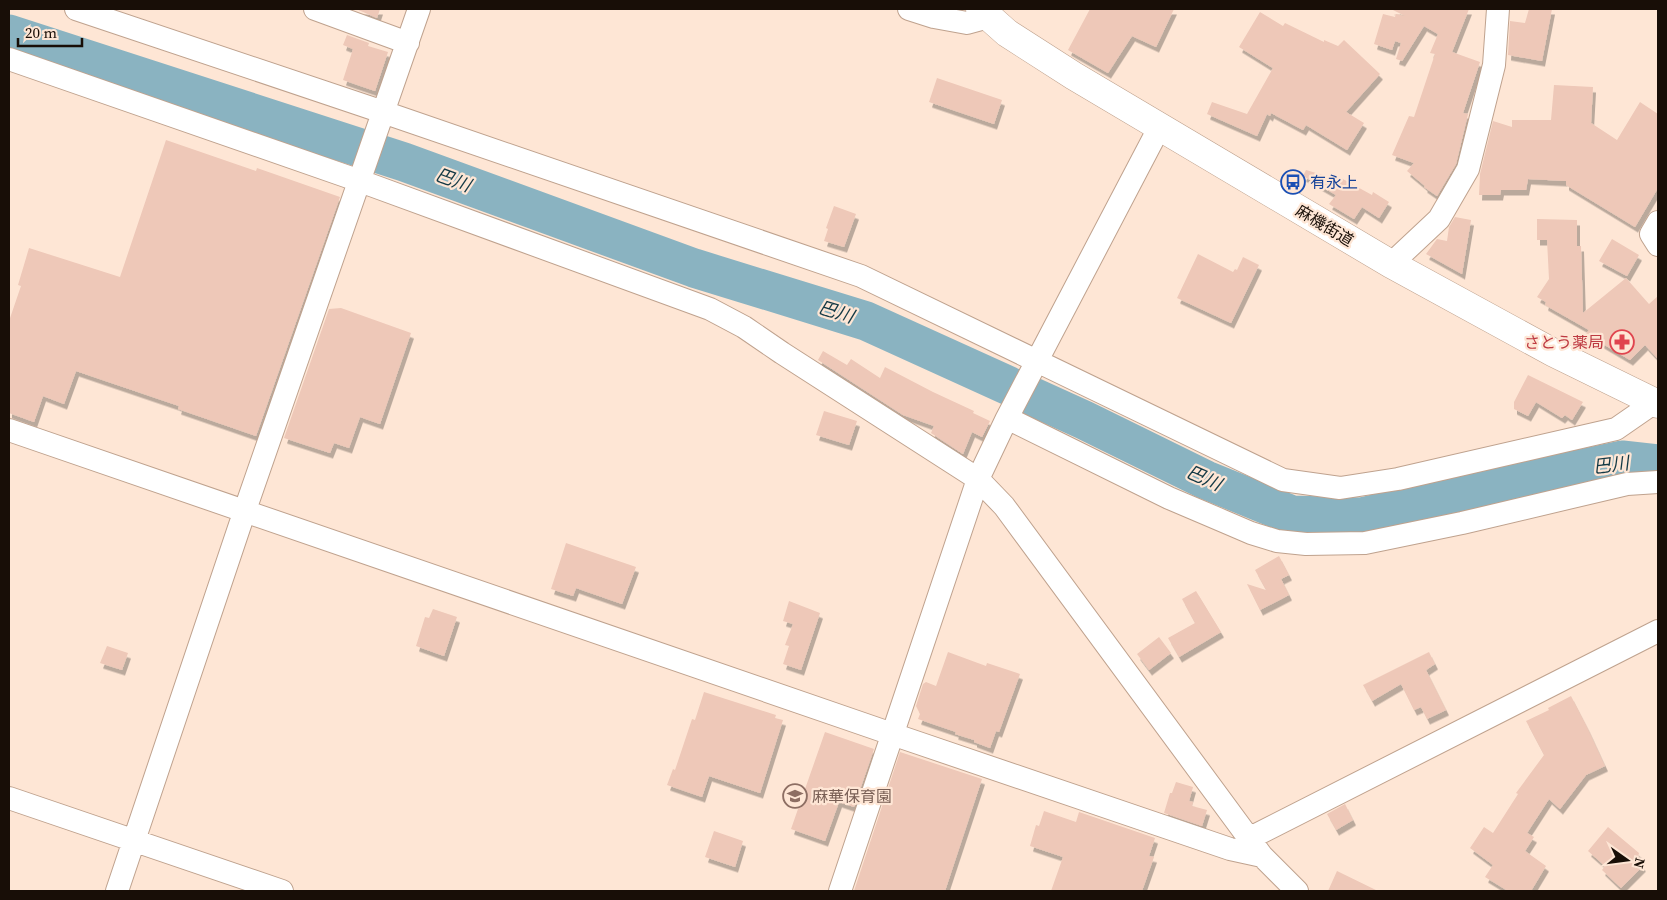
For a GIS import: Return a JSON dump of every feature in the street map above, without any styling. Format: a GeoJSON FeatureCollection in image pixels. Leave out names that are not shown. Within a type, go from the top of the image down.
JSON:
{"type":"FeatureCollection","features":[{"type":"Feature","properties":{"kind":"main road","name":"麻機街道"},"geometry":{"type":"LineString","coordinates":[[984,13],[1007,33],[1159,128],[1268,190],[1391,264],[1554,353],[1657,402]]}},
{"type":"Feature","properties":{"kind":"street"},"geometry":{"type":"LineString","coordinates":[[76,9],[861,276],[1283,480],[1340,488],[1398,478],[1616,429],[1657,402]]}},
{"type":"Feature","properties":{"kind":"street"},"geometry":{"type":"LineString","coordinates":[[315,9],[408,43]]}},
{"type":"Feature","properties":{"kind":"street"},"geometry":{"type":"LineString","coordinates":[[117,891],[245,510],[419,9]]}},
{"type":"Feature","properties":{"kind":"street"},"geometry":{"type":"LineString","coordinates":[[909,9],[934,17],[967,23],[984,13]]}},
{"type":"Feature","properties":{"kind":"street"},"geometry":{"type":"LineString","coordinates":[[1391,264],[1439,219],[1468,169],[1494,65],[1498,9]]}},
{"type":"Feature","properties":{"kind":"street"},"geometry":{"type":"LineString","coordinates":[[9,59],[360,181],[710,309],[744,327],[978,479],[1004,506],[1256,847],[1297,891]]}},
{"type":"Feature","properties":{"kind":"street"},"geometry":{"type":"LineString","coordinates":[[840,891],[978,479],[1007,418],[1159,128]]}},
{"type":"Feature","properties":{"kind":"street"},"geometry":{"type":"LineString","coordinates":[[1658,222],[1651,234],[1658,245]]}},
{"type":"Feature","properties":{"kind":"street"},"geometry":{"type":"LineString","coordinates":[[1007,418],[1161,494],[1251,533],[1277,541],[1306,544],[1365,542],[1462,523],[1628,484],[1658,482]]}},
{"type":"Feature","properties":{"kind":"street"},"geometry":{"type":"LineString","coordinates":[[9,430],[1230,849],[1256,847],[1658,631]]}},
{"type":"Feature","properties":{"kind":"street"},"geometry":{"type":"LineString","coordinates":[[9,798],[282,891]]}},
{"type":"Feature","properties":{"kind":"building"},"geometry":{"type":"Polygon","coordinates":[[[356,9],[380,9],[377,18],[356,9]]]}},
{"type":"Feature","properties":{"kind":"building"},"geometry":{"type":"Polygon","coordinates":[[[1090,9],[1174,9],[1156,47],[1132,36],[1108,73],[1068,50],[1090,9]]]}},
{"type":"Feature","properties":{"kind":"building"},"geometry":{"type":"Polygon","coordinates":[[[1391,9],[1469,9],[1452,52],[1480,62],[1463,113],[1468,114],[1456,164],[1437,196],[1407,171],[1414,163],[1392,155],[1409,116],[1414,117],[1435,54],[1430,53],[1438,34],[1424,26],[1402,61],[1396,59],[1401,43],[1395,41],[1392,50],[1374,44],[1383,14],[1395,17],[1396,14],[1405,16],[1391,9]]]}},
{"type":"Feature","properties":{"kind":"building"},"geometry":{"type":"Polygon","coordinates":[[[1529,9],[1552,9],[1542,61],[1508,55],[1510,21],[1525,23],[1529,9]]]}},
{"type":"Feature","properties":{"kind":"building"},"geometry":{"type":"Polygon","coordinates":[[[1260,12],[1283,26],[1285,23],[1324,42],[1324,40],[1338,46],[1344,40],[1380,74],[1346,112],[1364,123],[1347,150],[1306,125],[1303,130],[1271,113],[1270,116],[1267,114],[1257,136],[1207,114],[1212,102],[1247,114],[1273,68],[1239,47],[1260,12]]]}},
{"type":"Feature","properties":{"kind":"building"},"geometry":{"type":"Polygon","coordinates":[[[347,35],[369,43],[368,46],[388,52],[375,91],[343,80],[353,49],[343,45],[347,35]]]}},
{"type":"Feature","properties":{"kind":"building"},"geometry":{"type":"Polygon","coordinates":[[[937,78],[1002,100],[994,124],[929,102],[937,78]]]}},
{"type":"Feature","properties":{"kind":"building"},"geometry":{"type":"Polygon","coordinates":[[[1554,85],[1593,87],[1591,123],[1617,140],[1640,102],[1658,114],[1658,188],[1635,227],[1566,185],[1566,181],[1528,179],[1526,190],[1501,190],[1500,195],[1479,195],[1480,174],[1493,121],[1512,127],[1512,120],[1551,120],[1554,85]]]}},
{"type":"Feature","properties":{"kind":"building"},"geometry":{"type":"Polygon","coordinates":[[[166,140],[256,171],[257,168],[340,197],[256,436],[178,409],[179,406],[76,371],[64,404],[43,396],[34,422],[9,413],[9,321],[21,286],[18,285],[29,248],[120,277],[166,140]]]}},
{"type":"Feature","properties":{"kind":"building"},"geometry":{"type":"Polygon","coordinates":[[[1306,170],[1340,180],[1341,178],[1372,195],[1373,192],[1389,202],[1379,218],[1362,207],[1354,219],[1329,204],[1336,195],[1303,176],[1306,170]]]}},
{"type":"Feature","properties":{"kind":"building"},"geometry":{"type":"Polygon","coordinates":[[[834,206],[856,214],[844,247],[824,241],[828,229],[826,228],[834,206]]]}},
{"type":"Feature","properties":{"kind":"building"},"geometry":{"type":"Polygon","coordinates":[[[1455,217],[1471,220],[1462,274],[1426,254],[1437,239],[1447,241],[1449,227],[1455,217]]]}},
{"type":"Feature","properties":{"kind":"building"},"geometry":{"type":"Polygon","coordinates":[[[1537,219],[1577,220],[1577,246],[1581,246],[1583,313],[1626,278],[1649,304],[1658,296],[1658,359],[1645,345],[1630,360],[1586,334],[1589,330],[1545,305],[1546,302],[1537,297],[1549,279],[1547,240],[1537,240],[1537,219]]]}},
{"type":"Feature","properties":{"kind":"building"},"geometry":{"type":"Polygon","coordinates":[[[1612,239],[1639,255],[1627,276],[1599,261],[1612,239]]]}},
{"type":"Feature","properties":{"kind":"building"},"geometry":{"type":"Polygon","coordinates":[[[1198,254],[1233,272],[1235,269],[1237,270],[1243,257],[1259,265],[1231,323],[1177,298],[1198,254]]]}},
{"type":"Feature","properties":{"kind":"building"},"geometry":{"type":"Polygon","coordinates":[[[341,308],[411,333],[380,424],[360,417],[349,448],[334,443],[330,453],[284,438],[329,309],[341,308]]]}},
{"type":"Feature","properties":{"kind":"building"},"geometry":{"type":"Polygon","coordinates":[[[823,351],[847,365],[851,359],[880,378],[885,367],[974,411],[973,413],[990,421],[982,437],[972,432],[963,454],[931,433],[934,426],[903,415],[818,360],[823,351]]]}},
{"type":"Feature","properties":{"kind":"building"},"geometry":{"type":"Polygon","coordinates":[[[1528,375],[1583,402],[1572,420],[1565,415],[1562,418],[1536,402],[1528,416],[1514,409],[1514,402],[1528,375]]]}},
{"type":"Feature","properties":{"kind":"building"},"geometry":{"type":"Polygon","coordinates":[[[824,411],[857,421],[849,445],[816,435],[824,411]]]}},
{"type":"Feature","properties":{"kind":"building"},"geometry":{"type":"Polygon","coordinates":[[[566,543],[636,567],[622,604],[576,588],[573,596],[551,589],[566,543]]]}},
{"type":"Feature","properties":{"kind":"building"},"geometry":{"type":"Polygon","coordinates":[[[1279,556],[1289,575],[1281,579],[1289,595],[1260,610],[1247,584],[1266,590],[1255,570],[1279,556]]]}},
{"type":"Feature","properties":{"kind":"building"},"geometry":{"type":"Polygon","coordinates":[[[1196,591],[1221,632],[1179,657],[1168,638],[1195,623],[1182,599],[1196,591]]]}},
{"type":"Feature","properties":{"kind":"building"},"geometry":{"type":"Polygon","coordinates":[[[789,601],[820,613],[801,670],[783,664],[789,646],[785,645],[793,624],[783,621],[789,601]]]}},
{"type":"Feature","properties":{"kind":"building"},"geometry":{"type":"Polygon","coordinates":[[[433,609],[457,617],[444,656],[416,646],[425,617],[429,618],[433,609]]]}},
{"type":"Feature","properties":{"kind":"building"},"geometry":{"type":"Polygon","coordinates":[[[1159,637],[1171,653],[1149,670],[1137,654],[1159,637]]]}},
{"type":"Feature","properties":{"kind":"building"},"geometry":{"type":"Polygon","coordinates":[[[107,646],[128,653],[122,670],[100,663],[107,646]]]}},
{"type":"Feature","properties":{"kind":"building"},"geometry":{"type":"Polygon","coordinates":[[[948,652],[986,666],[987,663],[1020,674],[999,732],[996,731],[990,748],[955,734],[956,732],[918,719],[920,714],[916,706],[923,684],[926,682],[936,686],[948,652]]]}},
{"type":"Feature","properties":{"kind":"building"},"geometry":{"type":"Polygon","coordinates":[[[1429,652],[1435,664],[1426,670],[1446,710],[1427,719],[1421,707],[1414,710],[1401,684],[1372,701],[1363,685],[1429,652]]]}},
{"type":"Feature","properties":{"kind":"building"},"geometry":{"type":"Polygon","coordinates":[[[704,692],[776,715],[775,718],[783,720],[760,793],[709,776],[702,797],[667,785],[673,769],[675,770],[692,719],[695,720],[704,692]]]}},
{"type":"Feature","properties":{"kind":"building"},"geometry":{"type":"Polygon","coordinates":[[[1571,696],[1605,766],[1586,775],[1560,809],[1549,799],[1527,833],[1534,837],[1525,851],[1546,866],[1531,891],[1508,891],[1485,877],[1493,865],[1470,848],[1484,827],[1493,833],[1518,794],[1516,793],[1544,755],[1526,721],[1549,710],[1548,708],[1571,696]]]}},
{"type":"Feature","properties":{"kind":"building"},"geometry":{"type":"Polygon","coordinates":[[[825,732],[874,749],[854,807],[839,802],[825,841],[791,829],[825,732]]]}},
{"type":"Feature","properties":{"kind":"building"},"geometry":{"type":"Polygon","coordinates":[[[900,752],[982,779],[945,891],[854,891],[900,752]]]}},
{"type":"Feature","properties":{"kind":"building"},"geometry":{"type":"Polygon","coordinates":[[[1176,782],[1193,787],[1189,801],[1193,802],[1192,806],[1207,810],[1202,826],[1164,813],[1170,793],[1172,793],[1176,782]]]}},
{"type":"Feature","properties":{"kind":"building"},"geometry":{"type":"Polygon","coordinates":[[[1345,804],[1353,820],[1336,830],[1327,814],[1345,804]]]}},
{"type":"Feature","properties":{"kind":"building"},"geometry":{"type":"Polygon","coordinates":[[[1044,811],[1076,822],[1079,812],[1155,838],[1149,856],[1154,857],[1142,891],[1051,891],[1063,857],[1030,846],[1036,825],[1039,826],[1044,811]]]}},
{"type":"Feature","properties":{"kind":"building"},"geometry":{"type":"Polygon","coordinates":[[[1608,827],[1639,853],[1637,860],[1643,866],[1621,888],[1602,870],[1605,866],[1588,851],[1608,827]]]}},
{"type":"Feature","properties":{"kind":"building"},"geometry":{"type":"Polygon","coordinates":[[[714,831],[743,841],[735,867],[705,857],[714,831]]]}},
{"type":"Feature","properties":{"kind":"building"},"geometry":{"type":"Polygon","coordinates":[[[1337,871],[1378,891],[1328,891],[1337,871]]]}},
{"type":"Feature","properties":{"kind":"waterway","name":"巴川"},"geometry":{"type":"LineString","coordinates":[[9,34],[404,162],[694,268],[866,321],[1084,420],[1206,480],[1292,515],[1362,517],[1437,499],[1622,460],[1658,464]]}},
{"type":"Feature","properties":{"kind":"place","name":"有永上"},"geometry":{"type":"Point","coordinates":[1293,182]}},
{"type":"Feature","properties":{"kind":"place","name":"さとう薬局"},"geometry":{"type":"Point","coordinates":[1622,342]}},
{"type":"Feature","properties":{"kind":"place","name":"麻華保育園"},"geometry":{"type":"Point","coordinates":[795,796]}}]}
